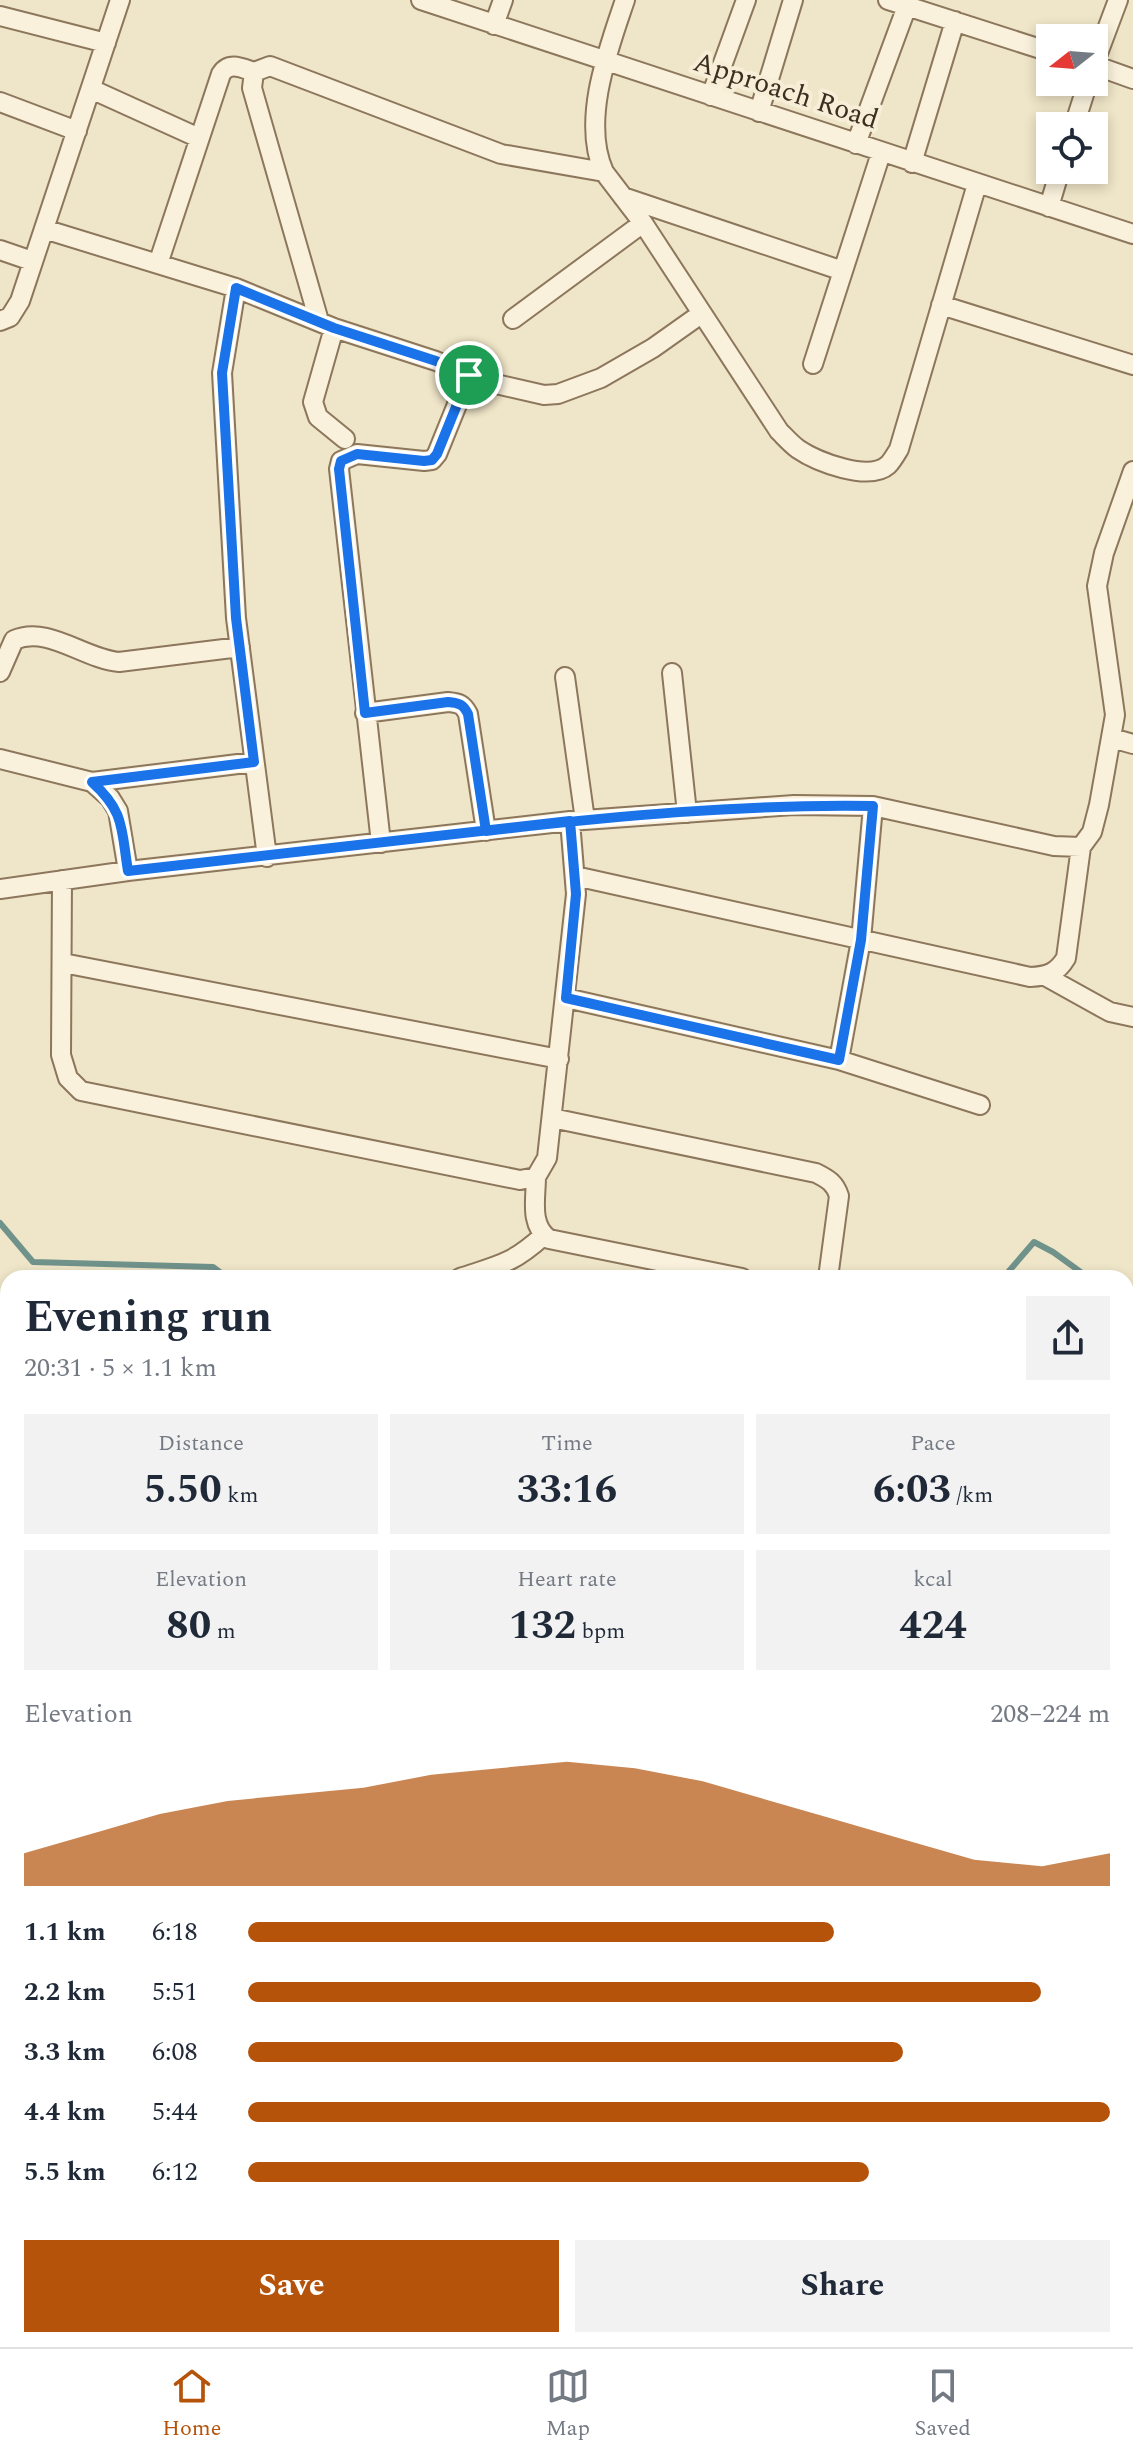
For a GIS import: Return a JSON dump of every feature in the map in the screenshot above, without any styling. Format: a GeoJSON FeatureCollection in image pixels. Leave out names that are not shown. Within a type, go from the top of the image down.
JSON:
{"type":"FeatureCollection","features":[{"type":"Feature","properties":{"kind":"street"},"geometry":{"type":"LineString","coordinates":[[0,321],[16,311],[120,0]]}},
{"type":"Feature","properties":{"kind":"street","name":"Approach Road"},"geometry":{"type":"LineString","coordinates":[[421,0],[1133,234]]}},
{"type":"Feature","properties":{"kind":"street"},"geometry":{"type":"LineString","coordinates":[[494,25],[503,0]]}},
{"type":"Feature","properties":{"kind":"street"},"geometry":{"type":"LineString","coordinates":[[625,0],[605,61],[595,130],[595,147],[604,172],[643,223],[779,431],[798,449],[858,472],[874,472],[889,465],[899,449],[977,184]]}},
{"type":"Feature","properties":{"kind":"street"},"geometry":{"type":"LineString","coordinates":[[711,96],[746,0]]}},
{"type":"Feature","properties":{"kind":"street"},"geometry":{"type":"LineString","coordinates":[[759,112],[793,0]]}},
{"type":"Feature","properties":{"kind":"street"},"geometry":{"type":"LineString","coordinates":[[888,0],[1036,47]]}},
{"type":"Feature","properties":{"kind":"street"},"geometry":{"type":"LineString","coordinates":[[1108,27],[1118,0]]}},
{"type":"Feature","properties":{"kind":"street"},"geometry":{"type":"LineString","coordinates":[[856,144],[907,6]]}},
{"type":"Feature","properties":{"kind":"street"},"geometry":{"type":"LineString","coordinates":[[0,16],[106,43]]}},
{"type":"Feature","properties":{"kind":"street"},"geometry":{"type":"LineString","coordinates":[[912,163],[955,21]]}},
{"type":"Feature","properties":{"kind":"street"},"geometry":{"type":"LineString","coordinates":[[158,264],[224,69],[233,66],[254,72],[270,66],[501,154],[604,172]]}},
{"type":"Feature","properties":{"kind":"street"},"geometry":{"type":"LineString","coordinates":[[1108,70],[1133,79]]}},
{"type":"Feature","properties":{"kind":"street"},"geometry":{"type":"LineString","coordinates":[[254,72],[252,88],[326,324],[313,402],[318,417],[345,439]]}},
{"type":"Feature","properties":{"kind":"street"},"geometry":{"type":"LineString","coordinates":[[91,89],[199,138]]}},
{"type":"Feature","properties":{"kind":"street"},"geometry":{"type":"LineString","coordinates":[[0,102],[77,131]]}},
{"type":"Feature","properties":{"kind":"street"},"geometry":{"type":"LineString","coordinates":[[813,364],[881,153]]}},
{"type":"Feature","properties":{"kind":"street"},"geometry":{"type":"LineString","coordinates":[[1049,207],[1056,184]]}},
{"type":"Feature","properties":{"kind":"street"},"geometry":{"type":"LineString","coordinates":[[623,197],[843,271]]}},
{"type":"Feature","properties":{"kind":"street"},"geometry":{"type":"LineString","coordinates":[[513,319],[643,223]]}},
{"type":"Feature","properties":{"kind":"street"},"geometry":{"type":"LineString","coordinates":[[44,229],[236,288],[326,324],[526,392],[558,394],[601,378],[653,348],[701,314]]}},
{"type":"Feature","properties":{"kind":"street"},"geometry":{"type":"LineString","coordinates":[[0,250],[32,261]]}},
{"type":"Feature","properties":{"kind":"street"},"geometry":{"type":"LineString","coordinates":[[236,288],[222,373],[236,618],[267,857]]}},
{"type":"Feature","properties":{"kind":"street"},"geometry":{"type":"LineString","coordinates":[[941,305],[1133,365]]}},
{"type":"Feature","properties":{"kind":"street"},"geometry":{"type":"LineString","coordinates":[[381,843],[339,469],[341,461],[357,454],[432,460],[469,375]]}},
{"type":"Feature","properties":{"kind":"street"},"geometry":{"type":"LineString","coordinates":[[575,876],[1030,977],[1045,976],[1059,970],[1066,958],[1081,847],[1092,832],[1096,818],[1115,715],[1097,586],[1104,553],[1133,471]]}},
{"type":"Feature","properties":{"kind":"street"},"geometry":{"type":"LineString","coordinates":[[0,672],[14,640],[35,634],[105,661],[119,662],[240,647]]}},
{"type":"Feature","properties":{"kind":"street"},"geometry":{"type":"LineString","coordinates":[[672,673],[687,813]]}},
{"type":"Feature","properties":{"kind":"street"},"geometry":{"type":"LineString","coordinates":[[565,677],[578,820],[576,894],[547,1158],[536,1177],[535,1220],[543,1236],[549,1239],[702,1270]]}},
{"type":"Feature","properties":{"kind":"street"},"geometry":{"type":"LineString","coordinates":[[365,713],[448,702],[465,707],[486,831]]}},
{"type":"Feature","properties":{"kind":"street"},"geometry":{"type":"LineString","coordinates":[[1112,738],[1133,744]]}},
{"type":"Feature","properties":{"kind":"street"},"geometry":{"type":"LineString","coordinates":[[0,759],[92,782],[254,762]]}},
{"type":"Feature","properties":{"kind":"street"},"geometry":{"type":"LineString","coordinates":[[92,782],[110,798],[118,811],[128,871]]}},
{"type":"Feature","properties":{"kind":"street"},"geometry":{"type":"LineString","coordinates":[[0,889],[128,871],[578,820],[794,805],[873,806],[1054,846],[1081,847]]}},
{"type":"Feature","properties":{"kind":"street"},"geometry":{"type":"LineString","coordinates":[[839,1060],[861,940],[873,806]]}},
{"type":"Feature","properties":{"kind":"street"},"geometry":{"type":"LineString","coordinates":[[62,880],[61,1055],[68,1078],[81,1091],[520,1180],[536,1177]]}},
{"type":"Feature","properties":{"kind":"street"},"geometry":{"type":"LineString","coordinates":[[63,963],[559,1059]]}},
{"type":"Feature","properties":{"kind":"street"},"geometry":{"type":"LineString","coordinates":[[1045,976],[1110,1012],[1133,1017]]}},
{"type":"Feature","properties":{"kind":"street"},"geometry":{"type":"LineString","coordinates":[[566,998],[839,1060],[980,1105]]}},
{"type":"Feature","properties":{"kind":"street"},"geometry":{"type":"LineString","coordinates":[[552,1118],[816,1173],[830,1180],[839,1196],[829,1270]]}},
{"type":"Feature","properties":{"kind":"street"},"geometry":{"type":"LineString","coordinates":[[486,1270],[521,1257],[543,1236]]}},
{"type":"Feature","properties":{"kind":"waterway"},"geometry":{"type":"LineString","coordinates":[[0,1223],[33,1262],[213,1267],[217,1270]]}},
{"type":"Feature","properties":{"kind":"waterway"},"geometry":{"type":"LineString","coordinates":[[1010,1270],[1034,1242],[1078,1270]]}},
{"type":"Feature","properties":{"kind":"route"},"geometry":{"type":"LineString","coordinates":[[469,375],[334,328],[236,288],[222,373],[236,618],[254,762],[92,782],[110,798],[118,811],[128,871],[267,857],[570,821],[576,894],[566,998],[839,1060],[861,940],[873,806],[794,805],[570,821],[486,831],[468,714],[465,707],[448,702],[365,713],[339,469],[341,461],[357,454],[432,460],[469,375]]}}]}
